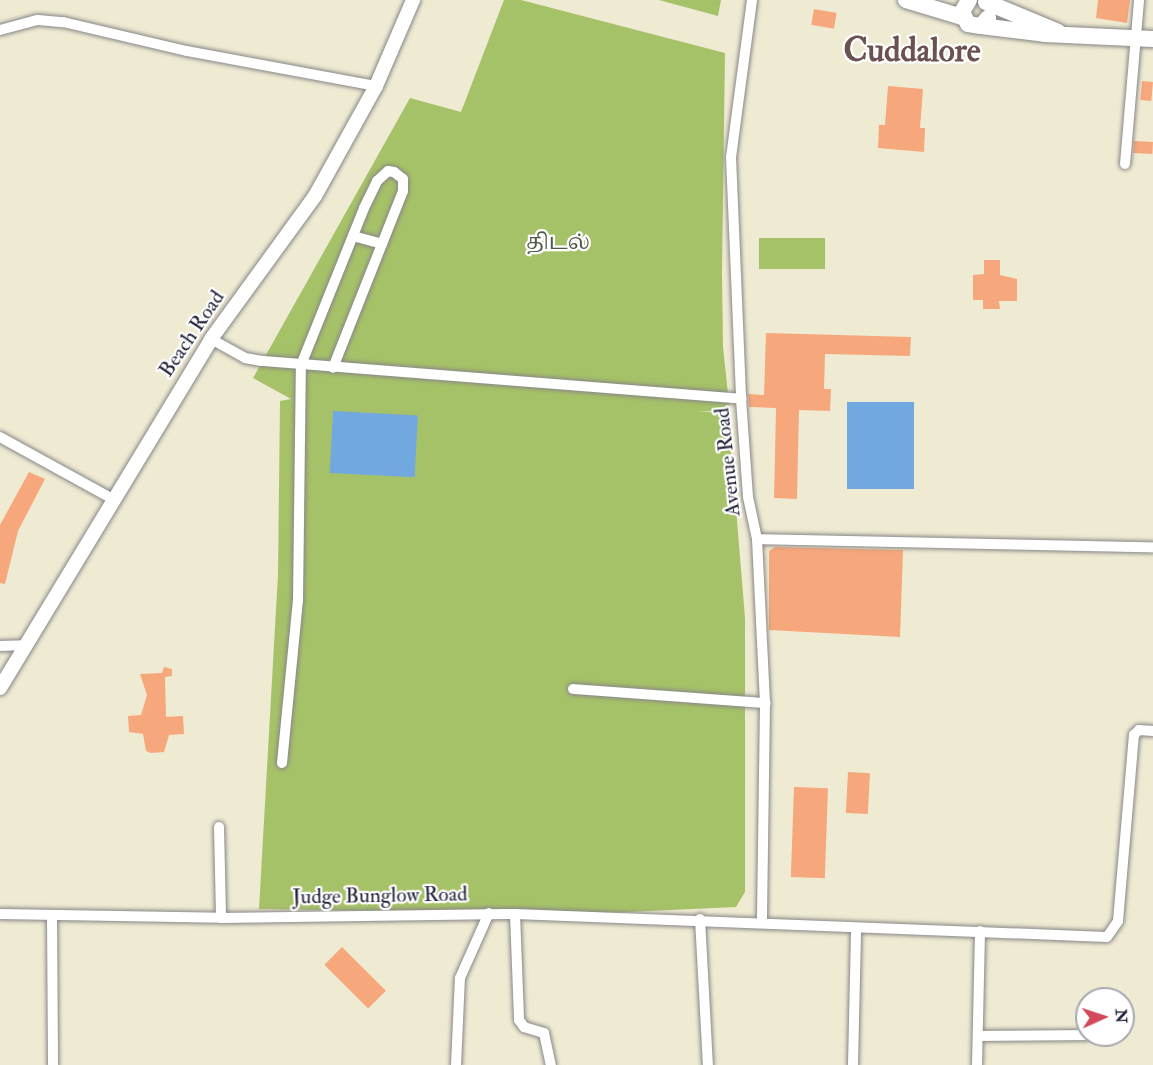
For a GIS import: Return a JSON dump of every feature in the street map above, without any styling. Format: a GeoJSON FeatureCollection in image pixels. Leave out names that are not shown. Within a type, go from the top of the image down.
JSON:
{"type":"FeatureCollection","features":[{"type":"Feature","properties":{"kind":"highway"},"geometry":{"type":"LineString","coordinates":[[906,0],[962,17],[962,8],[981,5],[1019,15],[1058,32]]}},
{"type":"Feature","properties":{"kind":"highway"},"geometry":{"type":"LineString","coordinates":[[981,5],[1045,34],[1058,32],[1153,39]]}},
{"type":"Feature","properties":{"kind":"main road","name":"Beach Road"},"geometry":{"type":"LineString","coordinates":[[0,688],[211,339],[315,196],[376,86],[413,0]]}},
{"type":"Feature","properties":{"kind":"main road"},"geometry":{"type":"LineString","coordinates":[[1010,0],[1019,15]]}},
{"type":"Feature","properties":{"kind":"street","name":"Avenue Road"},"geometry":{"type":"LineString","coordinates":[[752,0],[731,157],[741,399],[748,497],[757,539],[765,704],[762,922]]}},
{"type":"Feature","properties":{"kind":"street"},"geometry":{"type":"LineString","coordinates":[[1125,164],[1139,0]]}},
{"type":"Feature","properties":{"kind":"street"},"geometry":{"type":"LineString","coordinates":[[0,30],[38,20],[63,22],[187,51],[376,86]]}},
{"type":"Feature","properties":{"kind":"street"},"geometry":{"type":"LineString","coordinates":[[282,763],[298,601],[301,365],[377,182],[388,171],[394,172],[403,178],[403,191],[333,368]]}},
{"type":"Feature","properties":{"kind":"street"},"geometry":{"type":"LineString","coordinates":[[353,236],[382,244]]}},
{"type":"Feature","properties":{"kind":"street"},"geometry":{"type":"LineString","coordinates":[[211,339],[245,358],[301,365],[741,399]]}},
{"type":"Feature","properties":{"kind":"street"},"geometry":{"type":"LineString","coordinates":[[0,437],[113,499]]}},
{"type":"Feature","properties":{"kind":"street"},"geometry":{"type":"LineString","coordinates":[[757,539],[1153,547]]}},
{"type":"Feature","properties":{"kind":"street"},"geometry":{"type":"LineString","coordinates":[[0,646],[25,645]]}},
{"type":"Feature","properties":{"kind":"street"},"geometry":{"type":"LineString","coordinates":[[573,689],[765,704]]}},
{"type":"Feature","properties":{"kind":"street","name":"Judge Bunglow Road"},"geometry":{"type":"LineString","coordinates":[[0,914],[221,918],[489,913],[700,919],[856,928],[1107,937],[1114,930],[1118,921],[1134,735],[1138,730],[1153,731]]}},
{"type":"Feature","properties":{"kind":"street"},"geometry":{"type":"LineString","coordinates":[[219,827],[221,918]]}},
{"type":"Feature","properties":{"kind":"street"},"geometry":{"type":"LineString","coordinates":[[456,1065],[460,978],[489,913]]}},
{"type":"Feature","properties":{"kind":"street"},"geometry":{"type":"LineString","coordinates":[[515,914],[519,1020],[524,1027],[544,1033],[550,1065]]}},
{"type":"Feature","properties":{"kind":"street"},"geometry":{"type":"LineString","coordinates":[[52,916],[53,1065]]}},
{"type":"Feature","properties":{"kind":"street"},"geometry":{"type":"LineString","coordinates":[[700,919],[708,1065]]}},
{"type":"Feature","properties":{"kind":"street"},"geometry":{"type":"LineString","coordinates":[[853,1065],[856,928]]}},
{"type":"Feature","properties":{"kind":"street"},"geometry":{"type":"LineString","coordinates":[[977,1065],[980,931]]}},
{"type":"Feature","properties":{"kind":"street"},"geometry":{"type":"LineString","coordinates":[[979,1036],[1075,1035]]}},
{"type":"Feature","properties":{"kind":"green space","name":"திடல்"},"geometry":{"type":"Polygon","coordinates":[[[504,0],[521,0],[725,53],[723,347],[730,412],[698,411],[726,414],[732,460],[745,618],[745,892],[736,907],[584,914],[259,909],[278,574],[280,401],[291,399],[253,378],[410,98],[461,112],[504,0]]]}},
{"type":"Feature","properties":{"kind":"green space"},"geometry":{"type":"Polygon","coordinates":[[[659,0],[721,0],[718,16],[659,0]]]}},
{"type":"Feature","properties":{"kind":"green space"},"geometry":{"type":"Polygon","coordinates":[[[759,238],[825,238],[825,269],[759,269],[759,238]]]}},
{"type":"Feature","properties":{"kind":"water"},"geometry":{"type":"Polygon","coordinates":[[[847,402],[914,402],[914,489],[847,489],[847,402]]]}},
{"type":"Feature","properties":{"kind":"water"},"geometry":{"type":"Polygon","coordinates":[[[333,411],[418,415],[415,477],[330,473],[333,411]]]}},
{"type":"Feature","properties":{"kind":"building"},"geometry":{"type":"Polygon","coordinates":[[[1098,0],[1130,0],[1127,23],[1096,18],[1098,0]]]}},
{"type":"Feature","properties":{"kind":"building"},"geometry":{"type":"Polygon","coordinates":[[[814,9],[837,13],[834,29],[811,25],[814,9]]]}},
{"type":"Feature","properties":{"kind":"building"},"geometry":{"type":"Polygon","coordinates":[[[1142,81],[1153,82],[1151,101],[1140,100],[1142,81]]]}},
{"type":"Feature","properties":{"kind":"building"},"geometry":{"type":"Polygon","coordinates":[[[888,86],[923,89],[920,128],[925,128],[924,152],[878,148],[879,125],[885,125],[888,86]]]}},
{"type":"Feature","properties":{"kind":"building"},"geometry":{"type":"Polygon","coordinates":[[[1134,141],[1153,142],[1152,154],[1133,153],[1134,141]]]}},
{"type":"Feature","properties":{"kind":"building"},"geometry":{"type":"Polygon","coordinates":[[[984,260],[1000,260],[1000,275],[1017,279],[1017,301],[999,301],[1000,309],[983,309],[983,300],[973,300],[973,275],[984,274],[984,260]]]}},
{"type":"Feature","properties":{"kind":"building"},"geometry":{"type":"Polygon","coordinates":[[[766,333],[911,337],[910,356],[825,354],[824,389],[831,389],[830,411],[799,410],[797,499],[774,498],[776,408],[749,407],[748,394],[764,395],[766,333]]]}},
{"type":"Feature","properties":{"kind":"building"},"geometry":{"type":"Polygon","coordinates":[[[29,472],[45,479],[18,531],[5,584],[0,583],[0,525],[29,472]]]}},
{"type":"Feature","properties":{"kind":"building"},"geometry":{"type":"Polygon","coordinates":[[[775,547],[903,550],[900,637],[769,630],[769,551],[775,547]]]}},
{"type":"Feature","properties":{"kind":"building"},"geometry":{"type":"Polygon","coordinates":[[[164,667],[172,669],[172,676],[165,677],[166,717],[183,716],[184,734],[169,735],[164,752],[151,753],[146,751],[143,734],[129,732],[128,716],[141,715],[147,695],[140,674],[162,673],[164,667]]]}},
{"type":"Feature","properties":{"kind":"building"},"geometry":{"type":"Polygon","coordinates":[[[848,772],[870,773],[868,814],[846,813],[848,772]]]}},
{"type":"Feature","properties":{"kind":"building"},"geometry":{"type":"Polygon","coordinates":[[[794,787],[828,788],[825,878],[791,877],[794,787]]]}},
{"type":"Feature","properties":{"kind":"building"},"geometry":{"type":"Polygon","coordinates":[[[342,947],[386,991],[368,1009],[324,965],[342,947]]]}},
{"type":"Feature","properties":{"kind":"district","name":"Cuddalore"},"geometry":{"type":"Point","coordinates":[912,51]}}]}
